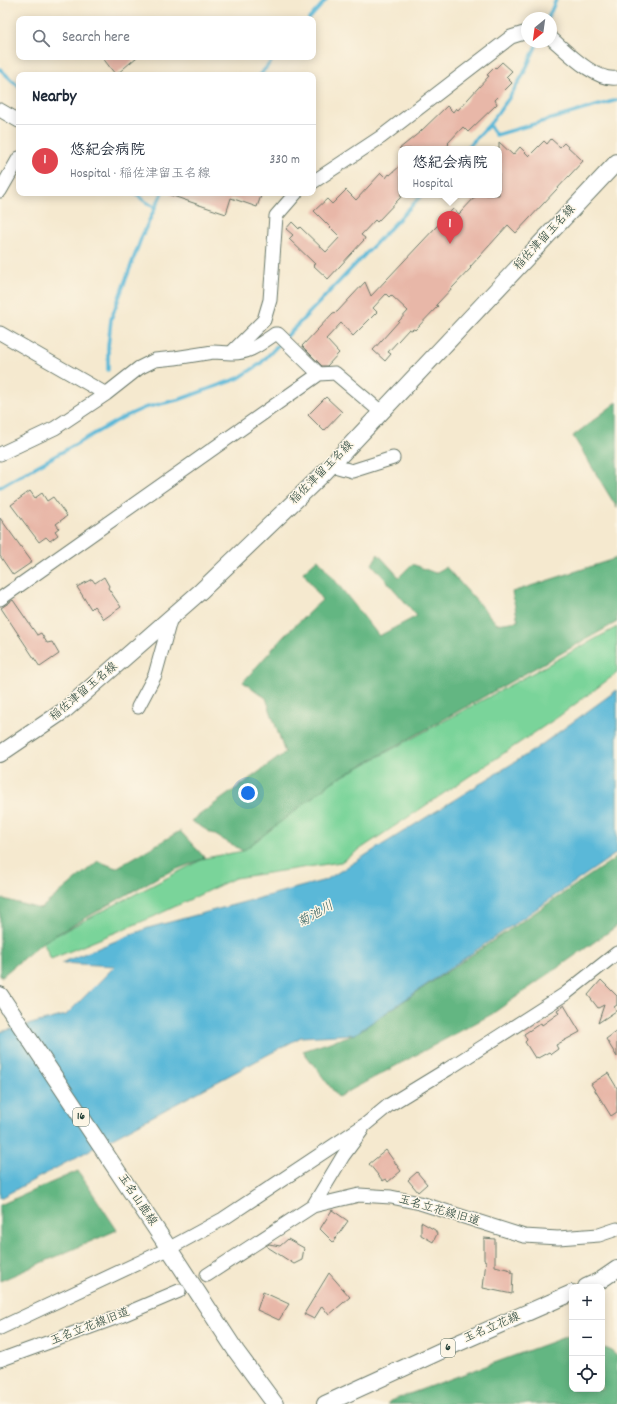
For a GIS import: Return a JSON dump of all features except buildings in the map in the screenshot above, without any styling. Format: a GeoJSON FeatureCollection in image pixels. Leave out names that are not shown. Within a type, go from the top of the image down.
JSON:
{"type":"FeatureCollection","features":[{"type":"Feature","properties":{"kind":"main road","name":"稲佐津留玉名線"},"geometry":{"type":"LineString","coordinates":[[0,754],[65,710],[201,591],[331,465],[617,162]]}},
{"type":"Feature","properties":{"kind":"main road","name":"玉名山鹿線"},"geometry":{"type":"LineString","coordinates":[[0,995],[236,1351],[275,1404]]}},
{"type":"Feature","properties":{"kind":"main road"},"geometry":{"type":"LineString","coordinates":[[592,1284],[617,1269]]}},
{"type":"Feature","properties":{"kind":"main road","name":"玉名立花線"},"geometry":{"type":"LineString","coordinates":[[325,1404],[569,1294]]}},
{"type":"Feature","properties":{"kind":"street"},"geometry":{"type":"LineString","coordinates":[[316,180],[381,137],[511,37],[521,34]]}},
{"type":"Feature","properties":{"kind":"street"},"geometry":{"type":"LineString","coordinates":[[557,43],[589,71],[612,79],[617,78]]}},
{"type":"Feature","properties":{"kind":"street"},"geometry":{"type":"LineString","coordinates":[[0,110],[16,119]]}},
{"type":"Feature","properties":{"kind":"street"},"geometry":{"type":"LineString","coordinates":[[0,191],[16,163]]}},
{"type":"Feature","properties":{"kind":"street"},"geometry":{"type":"LineString","coordinates":[[231,353],[264,320],[270,300],[276,216],[293,196]]}},
{"type":"Feature","properties":{"kind":"street"},"geometry":{"type":"LineString","coordinates":[[0,333],[106,394]]}},
{"type":"Feature","properties":{"kind":"street"},"geometry":{"type":"LineString","coordinates":[[0,454],[55,428],[106,394],[139,368],[155,360],[213,352],[240,354],[248,351],[275,334],[278,334],[319,374]]}},
{"type":"Feature","properties":{"kind":"street"},"geometry":{"type":"LineString","coordinates":[[0,599],[319,374],[335,373],[381,412]]}},
{"type":"Feature","properties":{"kind":"street"},"geometry":{"type":"LineString","coordinates":[[331,465],[352,471],[393,458]]}},
{"type":"Feature","properties":{"kind":"street"},"geometry":{"type":"LineString","coordinates":[[138,707],[156,675],[171,617]]}},
{"type":"Feature","properties":{"kind":"street"},"geometry":{"type":"LineString","coordinates":[[0,1328],[165,1243],[223,1219],[366,1124],[389,1105],[565,994],[617,953]]}},
{"type":"Feature","properties":{"kind":"street"},"geometry":{"type":"LineString","coordinates":[[313,1206],[343,1156],[366,1124]]}},
{"type":"Feature","properties":{"kind":"street","name":"玉名立花線旧道"},"geometry":{"type":"LineString","coordinates":[[207,1275],[313,1206],[359,1194],[391,1197],[420,1203],[524,1236],[558,1238],[599,1235],[617,1229]]}},
{"type":"Feature","properties":{"kind":"street","name":"玉名立花線旧道"},"geometry":{"type":"LineString","coordinates":[[0,1360],[118,1317],[179,1291]]}},
{"type":"Feature","properties":{"kind":"green space"},"geometry":{"type":"Polygon","coordinates":[[[617,402],[617,508],[573,436],[617,402]]]}},
{"type":"Feature","properties":{"kind":"green space"},"geometry":{"type":"Polygon","coordinates":[[[378,554],[399,577],[412,564],[435,573],[446,567],[497,624],[518,621],[512,592],[617,558],[617,622],[332,782],[243,851],[191,821],[285,753],[266,698],[243,682],[284,636],[322,600],[303,572],[318,559],[379,636],[417,616],[372,564],[378,554]]]}},
{"type":"Feature","properties":{"kind":"green space"},"geometry":{"type":"Polygon","coordinates":[[[617,627],[617,673],[558,717],[341,862],[235,878],[153,917],[51,959],[43,942],[205,858],[243,851],[332,782],[617,627]]]}},
{"type":"Feature","properties":{"kind":"green space"},"geometry":{"type":"Polygon","coordinates":[[[180,831],[205,858],[160,876],[43,942],[1,977],[0,898],[40,909],[98,861],[116,868],[180,831]]]}},
{"type":"Feature","properties":{"kind":"green space"},"geometry":{"type":"Polygon","coordinates":[[[617,857],[617,926],[492,1014],[338,1097],[303,1051],[355,1034],[617,857]]]}},
{"type":"Feature","properties":{"kind":"green space"},"geometry":{"type":"Polygon","coordinates":[[[78,1171],[117,1230],[0,1281],[0,1205],[78,1171]]]}},
{"type":"Feature","properties":{"kind":"green space"},"geometry":{"type":"Polygon","coordinates":[[[568,1336],[569,1392],[605,1392],[605,1348],[617,1356],[617,1404],[387,1404],[390,1401],[568,1336]]]}},
{"type":"Feature","properties":{"kind":"water","name":"菊池川"},"geometry":{"type":"Polygon","coordinates":[[[617,690],[617,853],[355,1034],[301,1037],[0,1198],[0,1032],[66,1015],[115,966],[61,963],[148,928],[326,880],[534,750],[617,690]]]}},
{"type":"Feature","properties":{"kind":"waterway"},"geometry":{"type":"LineString","coordinates":[[312,16],[326,0]]}},
{"type":"Feature","properties":{"kind":"waterway"},"geometry":{"type":"LineString","coordinates":[[551,12],[556,0]]}},
{"type":"Feature","properties":{"kind":"waterway"},"geometry":{"type":"LineString","coordinates":[[535,48],[523,75],[509,98],[489,125],[496,135],[617,100]]}},
{"type":"Feature","properties":{"kind":"waterway"},"geometry":{"type":"LineString","coordinates":[[262,72],[272,60]]}},
{"type":"Feature","properties":{"kind":"waterway"},"geometry":{"type":"LineString","coordinates":[[0,69],[16,84]]}},
{"type":"Feature","properties":{"kind":"waterway"},"geometry":{"type":"LineString","coordinates":[[469,146],[489,125]]}},
{"type":"Feature","properties":{"kind":"waterway"},"geometry":{"type":"LineString","coordinates":[[138,196],[154,207]]}},
{"type":"Feature","properties":{"kind":"waterway"},"geometry":{"type":"LineString","coordinates":[[108,370],[108,347],[111,319],[142,236],[161,196]]}},
{"type":"Feature","properties":{"kind":"waterway"},"geometry":{"type":"LineString","coordinates":[[286,337],[419,198]]}},
{"type":"Feature","properties":{"kind":"waterway"},"geometry":{"type":"LineString","coordinates":[[0,487],[122,418],[144,408],[181,399],[239,378],[260,364],[282,341]]}},
{"type":"Feature","properties":{"kind":"place","name":"悠紀会病院"},"geometry":{"type":"Point","coordinates":[450,244]}}]}
